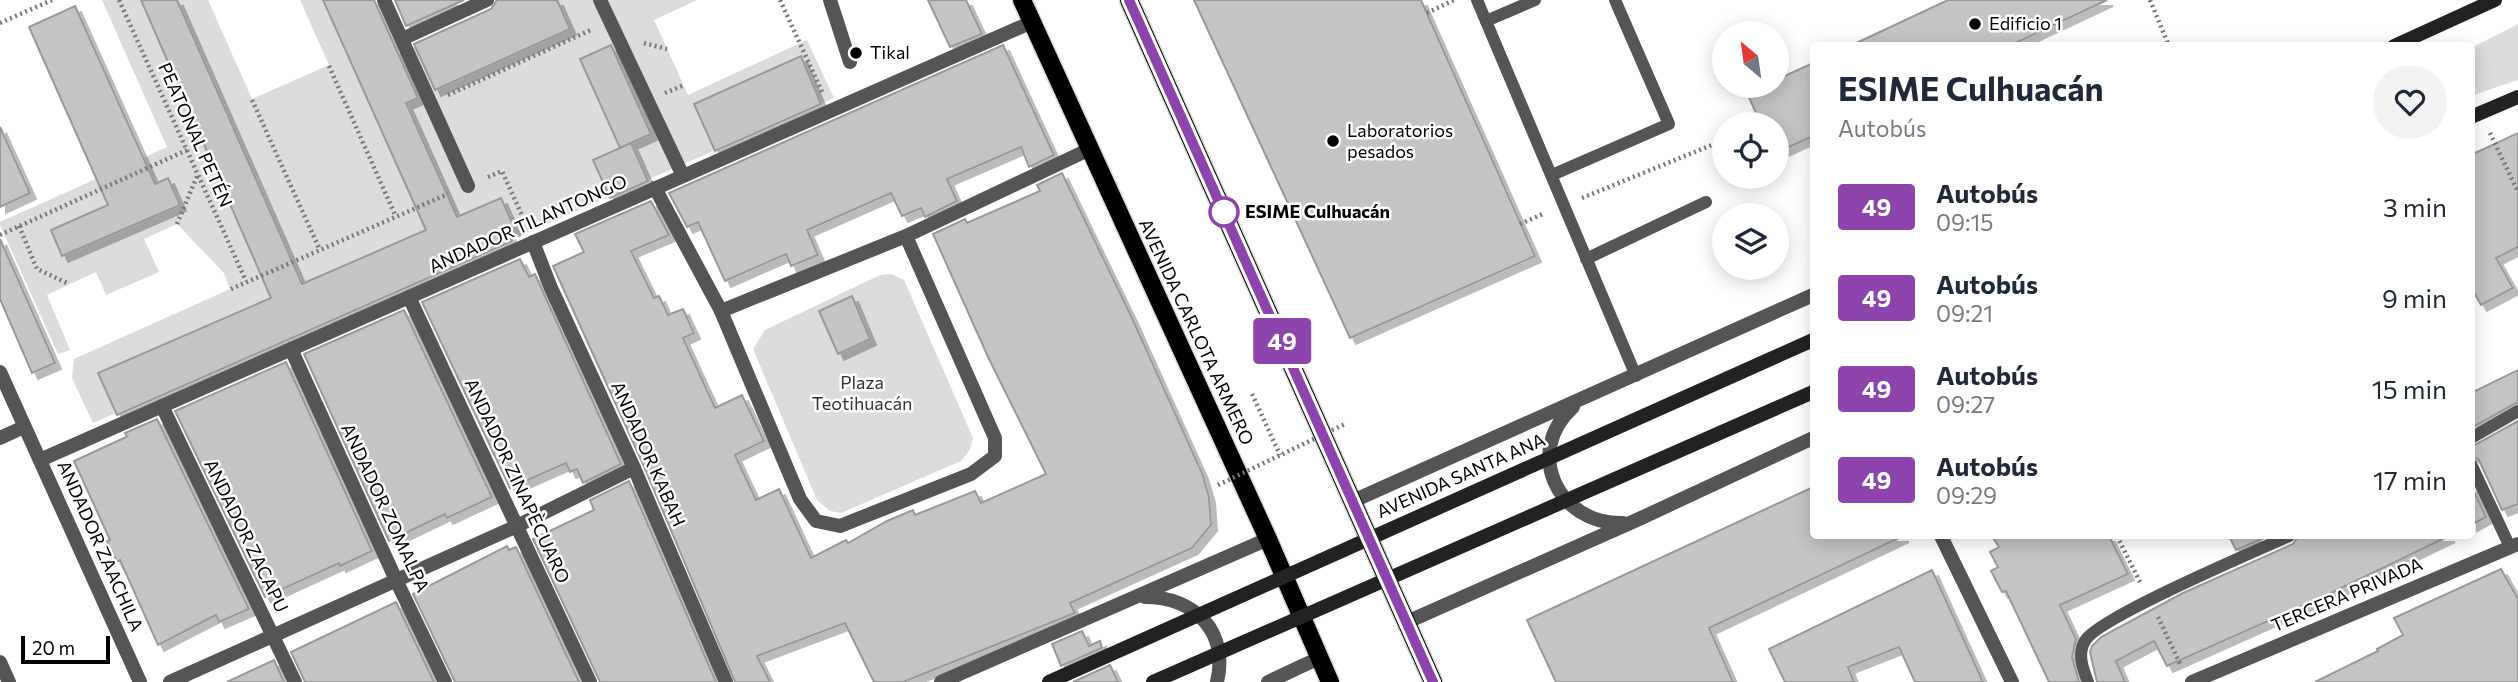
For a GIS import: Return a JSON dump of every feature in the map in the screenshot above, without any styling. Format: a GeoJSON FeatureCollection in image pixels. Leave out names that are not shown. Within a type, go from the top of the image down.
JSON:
{"type":"FeatureCollection","features":[{"type":"Feature","properties":{"kind":"main road","name":"AVENIDA CARLOTA ARMERO"},"geometry":{"type":"LineString","coordinates":[[1022,0],[1268,539],[1330,682]]}},
{"type":"Feature","properties":{"kind":"main road"},"geometry":{"type":"LineString","coordinates":[[1129,0],[1433,682]]}},
{"type":"Feature","properties":{"kind":"main road"},"geometry":{"type":"LineString","coordinates":[[2403,42],[2495,0]]}},
{"type":"Feature","properties":{"kind":"main road"},"geometry":{"type":"LineString","coordinates":[[2476,115],[2518,97]]}},
{"type":"Feature","properties":{"kind":"main road","name":"AVENIDA SANTA ANA"},"geometry":{"type":"LineString","coordinates":[[1049,682],[1810,341]]}},
{"type":"Feature","properties":{"kind":"main road"},"geometry":{"type":"LineString","coordinates":[[1153,682],[1810,393]]}},
{"type":"Feature","properties":{"kind":"street"},"geometry":{"type":"LineString","coordinates":[[384,0],[468,186]]}},
{"type":"Feature","properties":{"kind":"street"},"geometry":{"type":"LineString","coordinates":[[402,39],[486,0]]}},
{"type":"Feature","properties":{"kind":"street"},"geometry":{"type":"LineString","coordinates":[[600,0],[683,176]]}},
{"type":"Feature","properties":{"kind":"street"},"geometry":{"type":"LineString","coordinates":[[830,0],[850,62]]}},
{"type":"Feature","properties":{"kind":"street","name":"ANDADOR TILANTONGO"},"geometry":{"type":"LineString","coordinates":[[40,460],[1032,22]]}},
{"type":"Feature","properties":{"kind":"street"},"geometry":{"type":"LineString","coordinates":[[721,311],[906,236],[1090,149]]}},
{"type":"Feature","properties":{"kind":"street"},"geometry":{"type":"LineString","coordinates":[[656,188],[721,311],[800,499],[816,521],[840,526],[971,474],[995,456],[995,438],[906,236]]}},
{"type":"Feature","properties":{"kind":"street","name":"ANDADOR KABAH"},"geometry":{"type":"LineString","coordinates":[[533,242],[551,288],[635,468],[726,682]]}},
{"type":"Feature","properties":{"kind":"street","name":"AVENIDA SANTA ANA"},"geometry":{"type":"LineString","coordinates":[[1353,501],[1810,296]]}},
{"type":"Feature","properties":{"kind":"street","name":"ANDADOR ZINAPÈCUARO"},"geometry":{"type":"LineString","coordinates":[[409,298],[590,682]]}},
{"type":"Feature","properties":{"kind":"street","name":"ANDADOR ZOMALPA"},"geometry":{"type":"LineString","coordinates":[[291,349],[445,682]]}},
{"type":"Feature","properties":{"kind":"street","name":"ANDADOR ZAACHILA"},"geometry":{"type":"LineString","coordinates":[[0,372],[140,682]]}},
{"type":"Feature","properties":{"kind":"street"},"geometry":{"type":"LineString","coordinates":[[1582,400],[1570,409],[1553,434],[1550,464],[1560,493],[1575,509],[1594,520],[1609,523],[1639,519]]}},
{"type":"Feature","properties":{"kind":"street","name":"ANDADOR ZACAPU"},"geometry":{"type":"LineString","coordinates":[[162,406],[295,682]]}},
{"type":"Feature","properties":{"kind":"street"},"geometry":{"type":"LineString","coordinates":[[0,438],[24,427]]}},
{"type":"Feature","properties":{"kind":"street"},"geometry":{"type":"LineString","coordinates":[[1407,622],[1810,439]]}},
{"type":"Feature","properties":{"kind":"street"},"geometry":{"type":"LineString","coordinates":[[170,682],[517,526],[635,468]]}},
{"type":"Feature","properties":{"kind":"street"},"geometry":{"type":"LineString","coordinates":[[940,682],[1268,539]]}},
{"type":"Feature","properties":{"kind":"street"},"geometry":{"type":"LineString","coordinates":[[1942,539],[2012,682]]}},
{"type":"Feature","properties":{"kind":"street","name":"TERCERA PRIVADA"},"geometry":{"type":"LineString","coordinates":[[2192,682],[2514,545]]}},
{"type":"Feature","properties":{"kind":"street"},"geometry":{"type":"LineString","coordinates":[[1124,604],[1145,597],[1161,597],[1192,608],[1212,632],[1218,648],[1220,664],[1217,682]]}},
{"type":"Feature","properties":{"kind":"street"},"geometry":{"type":"LineString","coordinates":[[1268,682],[1319,658]]}},
{"type":"Feature","properties":{"kind":"street"},"geometry":{"type":"LineString","coordinates":[[0,662],[9,682]]}},
{"type":"Feature","properties":{"kind":"lane"},"geometry":{"type":"LineString","coordinates":[[1477,0],[1636,376]]}},
{"type":"Feature","properties":{"kind":"lane"},"geometry":{"type":"LineString","coordinates":[[1486,21],[1535,0]]}},
{"type":"Feature","properties":{"kind":"lane"},"geometry":{"type":"LineString","coordinates":[[1552,175],[1668,124],[1615,0]]}},
{"type":"Feature","properties":{"kind":"lane"},"geometry":{"type":"LineString","coordinates":[[1586,259],[1706,202]]}},
{"type":"Feature","properties":{"kind":"lane"},"geometry":{"type":"LineString","coordinates":[[2475,437],[2518,411]]}},
{"type":"Feature","properties":{"kind":"lane"},"geometry":{"type":"LineString","coordinates":[[2475,472],[2514,545]]}},
{"type":"Feature","properties":{"kind":"lane"},"geometry":{"type":"LineString","coordinates":[[2088,682],[2081,662],[2084,642],[2095,629],[2150,600],[2282,539]]}},
{"type":"Feature","properties":{"kind":"path"},"geometry":{"type":"LineString","coordinates":[[0,23],[52,0]]}},
{"type":"Feature","properties":{"kind":"path","name":"PEATONAL PETÉN"},"geometry":{"type":"LineString","coordinates":[[119,0],[246,281]]}},
{"type":"Feature","properties":{"kind":"path"},"geometry":{"type":"LineString","coordinates":[[780,0],[831,111]]}},
{"type":"Feature","properties":{"kind":"path"},"geometry":{"type":"LineString","coordinates":[[1427,13],[1454,0]]}},
{"type":"Feature","properties":{"kind":"path"},"geometry":{"type":"LineString","coordinates":[[2150,0],[2167,42]]}},
{"type":"Feature","properties":{"kind":"path"},"geometry":{"type":"LineString","coordinates":[[431,102],[610,21]]}},
{"type":"Feature","properties":{"kind":"path"},"geometry":{"type":"LineString","coordinates":[[329,65],[396,217]]}},
{"type":"Feature","properties":{"kind":"path"},"geometry":{"type":"LineString","coordinates":[[252,100],[320,250]]}},
{"type":"Feature","properties":{"kind":"path"},"geometry":{"type":"LineString","coordinates":[[2476,115],[2518,192]]}},
{"type":"Feature","properties":{"kind":"path"},"geometry":{"type":"LineString","coordinates":[[1520,224],[1712,144]]}},
{"type":"Feature","properties":{"kind":"path"},"geometry":{"type":"LineString","coordinates":[[0,235],[187,150]]}},
{"type":"Feature","properties":{"kind":"path"},"geometry":{"type":"LineString","coordinates":[[230,289],[502,171],[533,242]]}},
{"type":"Feature","properties":{"kind":"path"},"geometry":{"type":"LineString","coordinates":[[177,224],[198,174]]}},
{"type":"Feature","properties":{"kind":"path"},"geometry":{"type":"LineString","coordinates":[[19,226],[37,269],[69,285]]}},
{"type":"Feature","properties":{"kind":"path"},"geometry":{"type":"LineString","coordinates":[[1252,394],[1280,455]]}},
{"type":"Feature","properties":{"kind":"path"},"geometry":{"type":"LineString","coordinates":[[1217,485],[1347,423]]}},
{"type":"Feature","properties":{"kind":"green space"},"geometry":{"type":"Polygon","coordinates":[[[102,0],[208,0],[252,99],[329,65],[300,0],[374,0],[399,54],[515,0],[697,0],[654,20],[688,95],[807,40],[834,98],[93,423],[72,378],[74,359],[230,289],[224,273],[177,224],[144,239],[159,272],[106,295],[96,272],[47,295],[70,350],[58,354],[0,225],[0,222],[167,147],[102,0]]]}},
{"type":"Feature","properties":{"kind":"green space"},"geometry":{"type":"Polygon","coordinates":[[[2518,24],[2518,80],[2475,95],[2475,46],[2518,24]]]}},
{"type":"Feature","properties":{"kind":"green space","name":"Plaza Teotihuacán"},"geometry":{"type":"Polygon","coordinates":[[[891,274],[904,280],[973,438],[970,450],[961,461],[841,513],[830,511],[817,500],[753,349],[765,330],[880,275],[891,274]]]}},
{"type":"Feature","properties":{"kind":"building"},"geometry":{"type":"Polygon","coordinates":[[[141,0],[177,0],[302,284],[426,230],[323,0],[374,0],[418,98],[406,103],[457,217],[501,198],[515,229],[508,232],[512,241],[117,415],[98,373],[271,298],[141,0]]]}},
{"type":"Feature","properties":{"kind":"building"},"geometry":{"type":"Polygon","coordinates":[[[395,0],[464,0],[406,26],[395,0]]]}},
{"type":"Feature","properties":{"kind":"building"},"geometry":{"type":"Polygon","coordinates":[[[497,0],[557,0],[570,29],[435,90],[414,44],[491,9],[497,0]]]}},
{"type":"Feature","properties":{"kind":"building"},"geometry":{"type":"Polygon","coordinates":[[[928,0],[966,0],[982,34],[950,47],[928,0]]]}},
{"type":"Feature","properties":{"kind":"building","name":"Laboratorios pesados"},"geometry":{"type":"Polygon","coordinates":[[[1194,0],[1421,0],[1535,256],[1350,338],[1194,0]]]}},
{"type":"Feature","properties":{"kind":"building","name":"Edificio 1"},"geometry":{"type":"Polygon","coordinates":[[[1948,0],[2107,0],[2018,42],[1859,42],[1948,0]]]}},
{"type":"Feature","properties":{"kind":"building"},"geometry":{"type":"Polygon","coordinates":[[[75,6],[155,184],[168,178],[180,205],[62,256],[51,230],[108,205],[29,27],[75,6]]]}},
{"type":"Feature","properties":{"kind":"building"},"geometry":{"type":"Polygon","coordinates":[[[611,45],[651,134],[620,148],[580,59],[611,45]]]}},
{"type":"Feature","properties":{"kind":"building"},"geometry":{"type":"Polygon","coordinates":[[[1003,45],[1054,155],[1029,167],[1021,147],[947,179],[957,201],[925,217],[921,208],[902,216],[891,193],[807,230],[818,255],[791,266],[786,254],[725,281],[698,222],[687,227],[669,193],[1003,45]]]}},
{"type":"Feature","properties":{"kind":"building"},"geometry":{"type":"Polygon","coordinates":[[[801,56],[821,104],[715,151],[694,104],[801,56]]]}},
{"type":"Feature","properties":{"kind":"building"},"geometry":{"type":"Polygon","coordinates":[[[1810,64],[1810,137],[1789,147],[1789,112],[1756,112],[1749,98],[1789,98],[1789,74],[1810,64]]]}},
{"type":"Feature","properties":{"kind":"building"},"geometry":{"type":"Polygon","coordinates":[[[0,127],[30,193],[0,207],[0,127]]]}},
{"type":"Feature","properties":{"kind":"building"},"geometry":{"type":"Polygon","coordinates":[[[2518,133],[2518,247],[2496,258],[2513,288],[2481,305],[2475,294],[2475,153],[2518,133]]]}},
{"type":"Feature","properties":{"kind":"building"},"geometry":{"type":"Polygon","coordinates":[[[631,143],[648,181],[610,198],[593,160],[631,143]]]}},
{"type":"Feature","properties":{"kind":"building"},"geometry":{"type":"Polygon","coordinates":[[[1062,173],[1132,318],[1202,473],[1209,497],[1211,525],[1192,548],[1070,603],[1075,613],[903,682],[874,682],[845,623],[757,656],[770,682],[735,682],[643,464],[553,266],[584,252],[575,234],[651,201],[669,235],[631,251],[654,298],[659,296],[668,315],[683,309],[694,333],[683,338],[715,408],[742,395],[764,441],[735,455],[756,500],[779,489],[811,558],[846,540],[848,543],[913,510],[915,515],[975,491],[981,503],[1046,474],[989,359],[933,234],[965,219],[967,223],[1040,191],[1037,185],[1062,173]]]}},
{"type":"Feature","properties":{"kind":"building"},"geometry":{"type":"Polygon","coordinates":[[[0,239],[55,363],[32,373],[0,299],[0,239]]]}},
{"type":"Feature","properties":{"kind":"building"},"geometry":{"type":"Polygon","coordinates":[[[520,259],[529,277],[535,274],[621,464],[583,483],[577,469],[570,472],[566,463],[510,488],[422,302],[520,259]]]}},
{"type":"Feature","properties":{"kind":"building"},"geometry":{"type":"Polygon","coordinates":[[[852,296],[870,339],[838,354],[819,311],[852,296]]]}},
{"type":"Feature","properties":{"kind":"building"},"geometry":{"type":"Polygon","coordinates":[[[404,310],[492,497],[447,518],[445,514],[389,541],[304,354],[404,310]]]}},
{"type":"Feature","properties":{"kind":"building"},"geometry":{"type":"Polygon","coordinates":[[[286,362],[372,551],[265,597],[175,411],[286,362]]]}},
{"type":"Feature","properties":{"kind":"building"},"geometry":{"type":"Polygon","coordinates":[[[2518,370],[2518,402],[2475,426],[2475,391],[2518,370]]]}},
{"type":"Feature","properties":{"kind":"building"},"geometry":{"type":"Polygon","coordinates":[[[157,419],[249,609],[219,622],[216,615],[158,645],[120,560],[117,562],[107,541],[110,540],[74,461],[157,419]]]}},
{"type":"Feature","properties":{"kind":"building"},"geometry":{"type":"Polygon","coordinates":[[[2518,421],[2518,504],[2502,510],[2479,460],[2475,458],[2475,445],[2518,421]]]}},
{"type":"Feature","properties":{"kind":"building"},"geometry":{"type":"Polygon","coordinates":[[[629,481],[716,682],[600,682],[533,539],[594,510],[590,500],[629,481]]]}},
{"type":"Feature","properties":{"kind":"building"},"geometry":{"type":"Polygon","coordinates":[[[1810,488],[1810,539],[1897,539],[1709,628],[1733,682],[1556,682],[1527,620],[1810,488]]]}},
{"type":"Feature","properties":{"kind":"building"},"geometry":{"type":"Polygon","coordinates":[[[2475,494],[2486,517],[2475,523],[2475,494]]]}},
{"type":"Feature","properties":{"kind":"building"},"geometry":{"type":"Polygon","coordinates":[[[1994,539],[2110,539],[2128,574],[2060,605],[2076,639],[2072,657],[2079,682],[2049,682],[2006,591],[2002,592],[1991,571],[1998,567],[1990,552],[1999,547],[1994,539]]]}},
{"type":"Feature","properties":{"kind":"building"},"geometry":{"type":"Polygon","coordinates":[[[2230,539],[2262,539],[2236,550],[2230,539]]]}},
{"type":"Feature","properties":{"kind":"building"},"geometry":{"type":"Polygon","coordinates":[[[2296,539],[2443,539],[2331,593],[2167,666],[2154,641],[2116,661],[2125,682],[2097,682],[2090,652],[2101,637],[2183,593],[2293,544],[2296,539]]]}},
{"type":"Feature","properties":{"kind":"building"},"geometry":{"type":"Polygon","coordinates":[[[507,546],[509,550],[516,547],[579,682],[455,682],[413,594],[507,546]]]}},
{"type":"Feature","properties":{"kind":"building"},"geometry":{"type":"Polygon","coordinates":[[[2501,569],[2518,599],[2518,682],[2315,682],[2378,651],[2377,649],[2403,635],[2394,618],[2501,569]]]}},
{"type":"Feature","properties":{"kind":"building"},"geometry":{"type":"Polygon","coordinates":[[[1932,570],[1983,682],[1915,682],[1899,647],[1848,667],[1854,682],[1785,682],[1769,649],[1932,570]]]}},
{"type":"Feature","properties":{"kind":"building"},"geometry":{"type":"Polygon","coordinates":[[[396,602],[434,682],[305,682],[291,652],[396,602]]]}},
{"type":"Feature","properties":{"kind":"building"},"geometry":{"type":"Polygon","coordinates":[[[1082,631],[1089,646],[1100,641],[1102,648],[1061,666],[1052,644],[1082,631]]]}},
{"type":"Feature","properties":{"kind":"building"},"geometry":{"type":"Polygon","coordinates":[[[274,660],[284,682],[227,682],[274,660]]]}},
{"type":"Feature","properties":{"kind":"building"},"geometry":{"type":"Polygon","coordinates":[[[1110,665],[1118,682],[1073,682],[1110,665]]]}},
{"type":"Feature","properties":{"kind":"bus line","name":"49"},"geometry":{"type":"LineString","coordinates":[[1129,0],[1433,682]]}},
{"type":"Feature","properties":{"kind":"place","name":"Edificio 1"},"geometry":{"type":"Point","coordinates":[1975,24]}},
{"type":"Feature","properties":{"kind":"place","name":"Tikal"},"geometry":{"type":"Point","coordinates":[856,53]}},
{"type":"Feature","properties":{"kind":"place","name":"Laboratorios pesados"},"geometry":{"type":"Point","coordinates":[1333,141]}},
{"type":"Feature","properties":{"kind":"place","name":"ESIME Culhuacán"},"geometry":{"type":"Point","coordinates":[1224,212]}}]}
